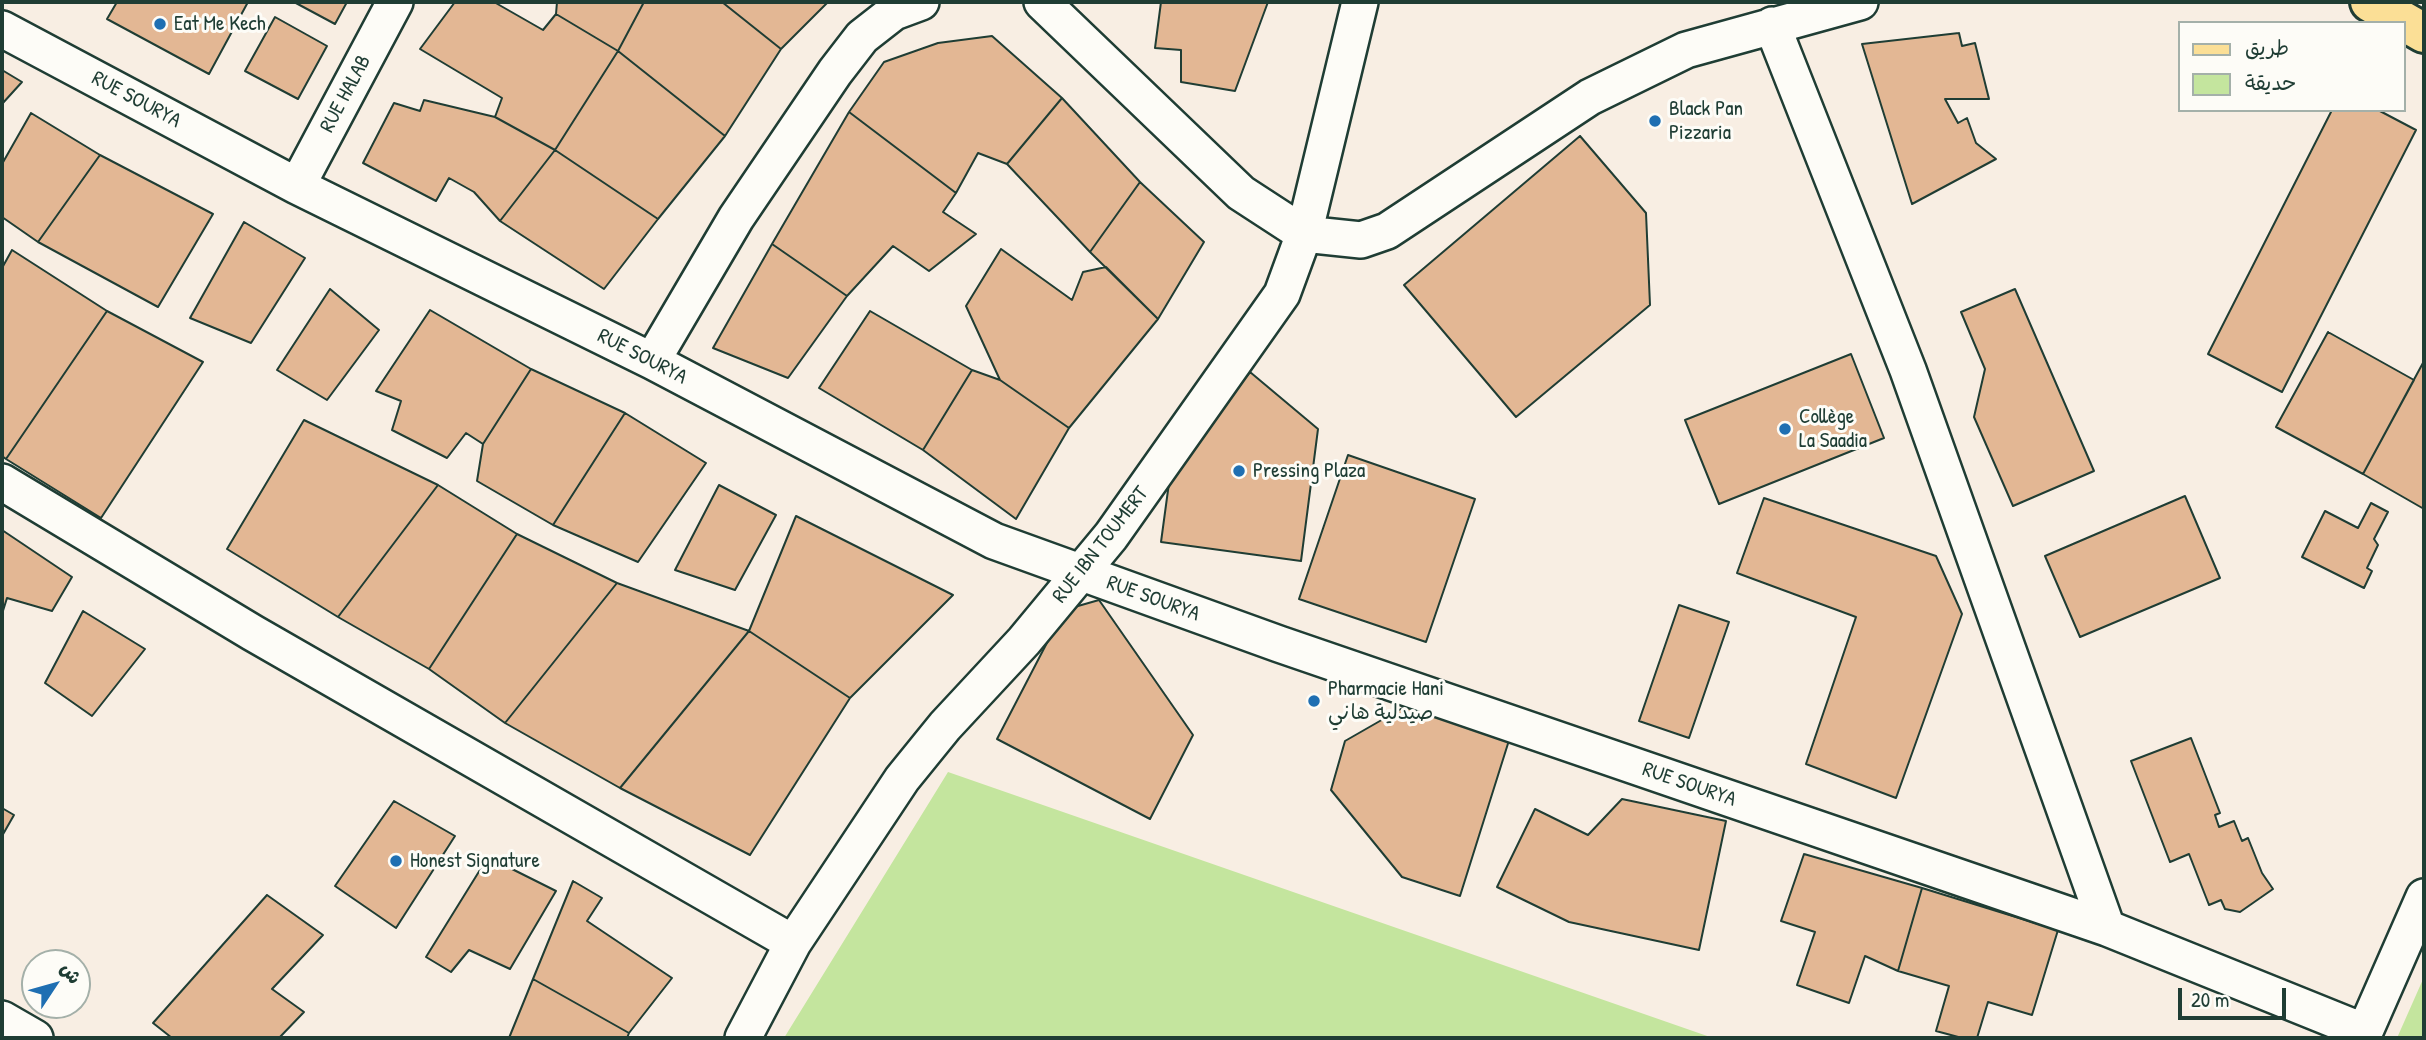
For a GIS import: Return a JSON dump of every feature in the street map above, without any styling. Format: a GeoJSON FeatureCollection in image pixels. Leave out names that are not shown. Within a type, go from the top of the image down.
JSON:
{"type":"FeatureCollection","features":[{"type":"Feature","properties":{"kind":"main road"},"geometry":{"type":"LineString","coordinates":[[2370,2],[2403,21]]}},
{"type":"Feature","properties":{"kind":"main road"},"geometry":{"type":"LineString","coordinates":[[2405,22],[2424,33]]}},
{"type":"Feature","properties":{"kind":"street","name":"RUE HALAB"},"geometry":{"type":"LineString","coordinates":[[297,186],[396,2]]}},
{"type":"Feature","properties":{"kind":"street"},"geometry":{"type":"LineString","coordinates":[[652,361],[736,218],[835,72],[862,37],[894,12],[921,2]]}},
{"type":"Feature","properties":{"kind":"street"},"geometry":{"type":"LineString","coordinates":[[1042,2],[1241,193],[1304,234],[1361,240],[1387,231],[1591,97],[1686,50],[1860,2]]}},
{"type":"Feature","properties":{"kind":"street","name":"RUE IBN TOUMERT"},"geometry":{"type":"LineString","coordinates":[[743,1038],[793,943],[902,779],[945,726],[1024,641],[1111,536],[1282,294],[1304,234],[1360,2]]}},
{"type":"Feature","properties":{"kind":"street"},"geometry":{"type":"LineString","coordinates":[[1772,25],[1908,370],[2107,928]]}},
{"type":"Feature","properties":{"kind":"street","name":"RUE SOURYA"},"geometry":{"type":"LineString","coordinates":[[2,29],[297,186],[652,361],[995,541],[1305,653],[2107,928],[2363,1035]]}},
{"type":"Feature","properties":{"kind":"street"},"geometry":{"type":"LineString","coordinates":[[2,482],[253,633],[793,943]]}},
{"type":"Feature","properties":{"kind":"street"},"geometry":{"type":"LineString","coordinates":[[2363,1035],[2424,897]]}},
{"type":"Feature","properties":{"kind":"street"},"geometry":{"type":"LineString","coordinates":[[2,1019],[35,1038]]}},
{"type":"Feature","properties":{"kind":"green space"},"geometry":{"type":"Polygon","coordinates":[[[948,772],[1713,1038],[784,1038],[948,772]]]}},
{"type":"Feature","properties":{"kind":"green space"},"geometry":{"type":"Polygon","coordinates":[[[2424,977],[2424,1038],[2397,1038],[2424,977]]]}},
{"type":"Feature","properties":{"kind":"building"},"geometry":{"type":"Polygon","coordinates":[[[117,2],[248,2],[209,74],[107,19],[117,2]]]}},
{"type":"Feature","properties":{"kind":"building"},"geometry":{"type":"Polygon","coordinates":[[[294,2],[347,2],[335,24],[294,2]]]}},
{"type":"Feature","properties":{"kind":"building"},"geometry":{"type":"Polygon","coordinates":[[[455,2],[494,2],[543,30],[556,14],[618,51],[555,150],[495,117],[502,98],[420,49],[455,2]]]}},
{"type":"Feature","properties":{"kind":"building"},"geometry":{"type":"Polygon","coordinates":[[[557,2],[644,2],[618,51],[556,14],[557,2]]]}},
{"type":"Feature","properties":{"kind":"building"},"geometry":{"type":"Polygon","coordinates":[[[644,2],[722,2],[781,49],[725,136],[618,51],[644,2]]]}},
{"type":"Feature","properties":{"kind":"building"},"geometry":{"type":"Polygon","coordinates":[[[722,2],[828,2],[781,49],[722,2]]]}},
{"type":"Feature","properties":{"kind":"building"},"geometry":{"type":"Polygon","coordinates":[[[1161,2],[1268,2],[1235,91],[1181,82],[1181,50],[1155,48],[1161,2]]]}},
{"type":"Feature","properties":{"kind":"building"},"geometry":{"type":"Polygon","coordinates":[[[275,17],[327,46],[298,99],[245,71],[275,17]]]}},
{"type":"Feature","properties":{"kind":"building"},"geometry":{"type":"Polygon","coordinates":[[[1959,33],[1962,46],[1975,43],[1989,99],[1945,99],[1958,123],[1967,118],[1976,143],[1996,159],[1912,204],[1862,44],[1959,33]]]}},
{"type":"Feature","properties":{"kind":"building"},"geometry":{"type":"Polygon","coordinates":[[[992,36],[1062,98],[1007,164],[978,153],[956,193],[849,112],[884,62],[938,43],[992,36]]]}},
{"type":"Feature","properties":{"kind":"building"},"geometry":{"type":"Polygon","coordinates":[[[618,51],[725,136],[658,219],[555,150],[618,51]]]}},
{"type":"Feature","properties":{"kind":"building"},"geometry":{"type":"Polygon","coordinates":[[[2,70],[22,82],[2,104],[2,70]]]}},
{"type":"Feature","properties":{"kind":"building"},"geometry":{"type":"Polygon","coordinates":[[[1062,98],[1140,182],[1090,252],[1007,164],[1062,98]]]}},
{"type":"Feature","properties":{"kind":"building"},"geometry":{"type":"Polygon","coordinates":[[[424,100],[495,117],[555,150],[500,221],[474,192],[449,178],[436,201],[363,163],[394,103],[420,111],[424,100]]]}},
{"type":"Feature","properties":{"kind":"building"},"geometry":{"type":"Polygon","coordinates":[[[849,112],[956,193],[943,212],[976,234],[929,271],[893,246],[847,296],[772,244],[849,112]]]}},
{"type":"Feature","properties":{"kind":"building"},"geometry":{"type":"Polygon","coordinates":[[[2331,112],[2382,112],[2416,130],[2282,392],[2208,354],[2331,112]]]}},
{"type":"Feature","properties":{"kind":"building"},"geometry":{"type":"Polygon","coordinates":[[[31,113],[100,155],[38,242],[2,217],[2,164],[31,113]]]}},
{"type":"Feature","properties":{"kind":"building"},"geometry":{"type":"Polygon","coordinates":[[[1580,136],[1646,213],[1650,305],[1516,417],[1404,285],[1580,136]]]}},
{"type":"Feature","properties":{"kind":"building"},"geometry":{"type":"Polygon","coordinates":[[[555,150],[658,219],[604,289],[500,221],[555,150]]]}},
{"type":"Feature","properties":{"kind":"building"},"geometry":{"type":"Polygon","coordinates":[[[100,155],[213,214],[158,307],[38,242],[100,155]]]}},
{"type":"Feature","properties":{"kind":"building"},"geometry":{"type":"Polygon","coordinates":[[[1140,182],[1204,242],[1158,319],[1090,252],[1140,182]]]}},
{"type":"Feature","properties":{"kind":"building"},"geometry":{"type":"Polygon","coordinates":[[[244,222],[305,258],[251,343],[190,318],[244,222]]]}},
{"type":"Feature","properties":{"kind":"building"},"geometry":{"type":"Polygon","coordinates":[[[772,244],[847,296],[788,378],[713,348],[772,244]]]}},
{"type":"Feature","properties":{"kind":"building"},"geometry":{"type":"Polygon","coordinates":[[[1001,249],[1072,300],[1083,272],[1106,267],[1158,319],[1069,428],[1000,380],[966,306],[1001,249]]]}},
{"type":"Feature","properties":{"kind":"building"},"geometry":{"type":"Polygon","coordinates":[[[12,250],[107,311],[6,459],[2,456],[2,268],[12,250]]]}},
{"type":"Feature","properties":{"kind":"building"},"geometry":{"type":"Polygon","coordinates":[[[330,289],[379,330],[327,400],[277,370],[330,289]]]}},
{"type":"Feature","properties":{"kind":"building"},"geometry":{"type":"Polygon","coordinates":[[[2015,289],[2094,471],[2013,506],[1974,417],[1985,369],[1961,312],[2015,289]]]}},
{"type":"Feature","properties":{"kind":"building"},"geometry":{"type":"Polygon","coordinates":[[[430,310],[531,369],[483,444],[466,433],[447,458],[392,430],[401,401],[376,391],[430,310]]]}},
{"type":"Feature","properties":{"kind":"building"},"geometry":{"type":"Polygon","coordinates":[[[107,311],[203,362],[101,518],[6,459],[107,311]]]}},
{"type":"Feature","properties":{"kind":"building"},"geometry":{"type":"Polygon","coordinates":[[[870,311],[972,370],[923,450],[819,388],[870,311]]]}},
{"type":"Feature","properties":{"kind":"building"},"geometry":{"type":"Polygon","coordinates":[[[2328,332],[2414,380],[2363,474],[2276,427],[2328,332]]]}},
{"type":"Feature","properties":{"kind":"building","name":"Collège La Saadia"},"geometry":{"type":"Polygon","coordinates":[[[1851,354],[1884,438],[1719,504],[1685,420],[1851,354]]]}},
{"type":"Feature","properties":{"kind":"building"},"geometry":{"type":"Polygon","coordinates":[[[2424,361],[2424,509],[2363,474],[2424,361]]]}},
{"type":"Feature","properties":{"kind":"building"},"geometry":{"type":"Polygon","coordinates":[[[531,369],[625,413],[553,525],[477,481],[483,444],[531,369]]]}},
{"type":"Feature","properties":{"kind":"building"},"geometry":{"type":"Polygon","coordinates":[[[972,370],[1000,380],[1069,428],[1016,519],[923,450],[972,370]]]}},
{"type":"Feature","properties":{"kind":"building"},"geometry":{"type":"Polygon","coordinates":[[[1250,372],[1318,429],[1301,561],[1161,542],[1171,468],[1250,372]]]}},
{"type":"Feature","properties":{"kind":"building"},"geometry":{"type":"Polygon","coordinates":[[[625,413],[706,463],[638,562],[553,525],[625,413]]]}},
{"type":"Feature","properties":{"kind":"building"},"geometry":{"type":"Polygon","coordinates":[[[304,420],[438,485],[338,617],[227,549],[304,420]]]}},
{"type":"Feature","properties":{"kind":"building"},"geometry":{"type":"Polygon","coordinates":[[[1348,455],[1475,499],[1426,642],[1299,599],[1348,455]]]}},
{"type":"Feature","properties":{"kind":"building"},"geometry":{"type":"Polygon","coordinates":[[[438,485],[517,534],[429,669],[338,617],[438,485]]]}},
{"type":"Feature","properties":{"kind":"building"},"geometry":{"type":"Polygon","coordinates":[[[719,485],[776,515],[735,590],[675,570],[719,485]]]}},
{"type":"Feature","properties":{"kind":"building"},"geometry":{"type":"Polygon","coordinates":[[[2185,496],[2220,578],[2080,637],[2045,556],[2185,496]]]}},
{"type":"Feature","properties":{"kind":"building"},"geometry":{"type":"Polygon","coordinates":[[[1764,498],[1936,556],[1962,614],[1896,798],[1806,764],[1856,617],[1737,573],[1764,498]]]}},
{"type":"Feature","properties":{"kind":"building"},"geometry":{"type":"Polygon","coordinates":[[[2371,503],[2388,512],[2374,539],[2378,545],[2367,568],[2372,571],[2364,588],[2302,557],[2325,511],[2358,528],[2371,503]]]}},
{"type":"Feature","properties":{"kind":"building"},"geometry":{"type":"Polygon","coordinates":[[[796,516],[953,595],[850,698],[749,631],[796,516]]]}},
{"type":"Feature","properties":{"kind":"building"},"geometry":{"type":"Polygon","coordinates":[[[2,530],[72,577],[52,611],[7,598],[2,614],[2,530]]]}},
{"type":"Feature","properties":{"kind":"building"},"geometry":{"type":"Polygon","coordinates":[[[517,534],[617,583],[505,723],[429,669],[517,534]]]}},
{"type":"Feature","properties":{"kind":"building"},"geometry":{"type":"Polygon","coordinates":[[[617,583],[749,631],[620,788],[505,723],[617,583]]]}},
{"type":"Feature","properties":{"kind":"building"},"geometry":{"type":"Polygon","coordinates":[[[1099,600],[1193,735],[1150,819],[997,739],[1064,610],[1099,600]]]}},
{"type":"Feature","properties":{"kind":"building"},"geometry":{"type":"Polygon","coordinates":[[[1679,605],[1729,622],[1689,738],[1639,721],[1679,605]]]}},
{"type":"Feature","properties":{"kind":"building"},"geometry":{"type":"Polygon","coordinates":[[[83,611],[145,649],[92,716],[45,683],[83,611]]]}},
{"type":"Feature","properties":{"kind":"building"},"geometry":{"type":"Polygon","coordinates":[[[749,631],[850,698],[750,855],[620,788],[749,631]]]}},
{"type":"Feature","properties":{"kind":"building"},"geometry":{"type":"Polygon","coordinates":[[[1413,702],[1511,734],[1460,896],[1402,877],[1331,790],[1345,741],[1413,702]]]}},
{"type":"Feature","properties":{"kind":"building"},"geometry":{"type":"Polygon","coordinates":[[[2191,738],[2220,813],[2215,815],[2219,827],[2234,821],[2242,841],[2248,838],[2262,873],[2273,889],[2240,912],[2225,909],[2221,900],[2209,905],[2189,854],[2170,862],[2131,761],[2191,738]]]}},
{"type":"Feature","properties":{"kind":"building"},"geometry":{"type":"Polygon","coordinates":[[[1622,799],[1726,821],[1699,950],[1569,922],[1497,887],[1535,809],[1588,835],[1622,799]]]}},
{"type":"Feature","properties":{"kind":"building","name":"Honest Signature"},"geometry":{"type":"Polygon","coordinates":[[[394,801],[455,836],[396,928],[335,886],[394,801]]]}},
{"type":"Feature","properties":{"kind":"building"},"geometry":{"type":"Polygon","coordinates":[[[2,808],[14,815],[2,836],[2,808]]]}},
{"type":"Feature","properties":{"kind":"building"},"geometry":{"type":"Polygon","coordinates":[[[1804,854],[1922,888],[1898,971],[1865,956],[1849,1003],[1797,985],[1815,932],[1781,921],[1804,854]]]}},
{"type":"Feature","properties":{"kind":"building"},"geometry":{"type":"Polygon","coordinates":[[[488,857],[556,891],[510,969],[469,950],[451,972],[426,957],[488,857]]]}},
{"type":"Feature","properties":{"kind":"building"},"geometry":{"type":"Polygon","coordinates":[[[573,881],[602,898],[587,921],[672,978],[629,1033],[533,979],[573,881]]]}},
{"type":"Feature","properties":{"kind":"building"},"geometry":{"type":"Polygon","coordinates":[[[1922,888],[2058,930],[2032,1015],[1988,1002],[1977,1038],[1962,1038],[1936,1031],[1949,986],[1898,971],[1922,888]]]}},
{"type":"Feature","properties":{"kind":"building"},"geometry":{"type":"Polygon","coordinates":[[[267,895],[323,935],[272,989],[304,1012],[279,1038],[172,1038],[153,1023],[267,895]]]}},
{"type":"Feature","properties":{"kind":"building"},"geometry":{"type":"Polygon","coordinates":[[[533,979],[629,1033],[627,1038],[509,1038],[533,979]]]}},
{"type":"Feature","properties":{"kind":"place","name":"Eat Me Kech"},"geometry":{"type":"Point","coordinates":[160,24]}},
{"type":"Feature","properties":{"kind":"place","name":"Black Pan Pizzaria"},"geometry":{"type":"Point","coordinates":[1655,121]}},
{"type":"Feature","properties":{"kind":"place","name":"Collège La Saadia"},"geometry":{"type":"Point","coordinates":[1785,429]}},
{"type":"Feature","properties":{"kind":"place","name":"Pressing Plaza"},"geometry":{"type":"Point","coordinates":[1239,471]}},
{"type":"Feature","properties":{"kind":"place","name":"Pharmacie Hani صيدلية هاني"},"geometry":{"type":"Point","coordinates":[1314,701]}},
{"type":"Feature","properties":{"kind":"place","name":"Honest Signature"},"geometry":{"type":"Point","coordinates":[396,861]}}]}
